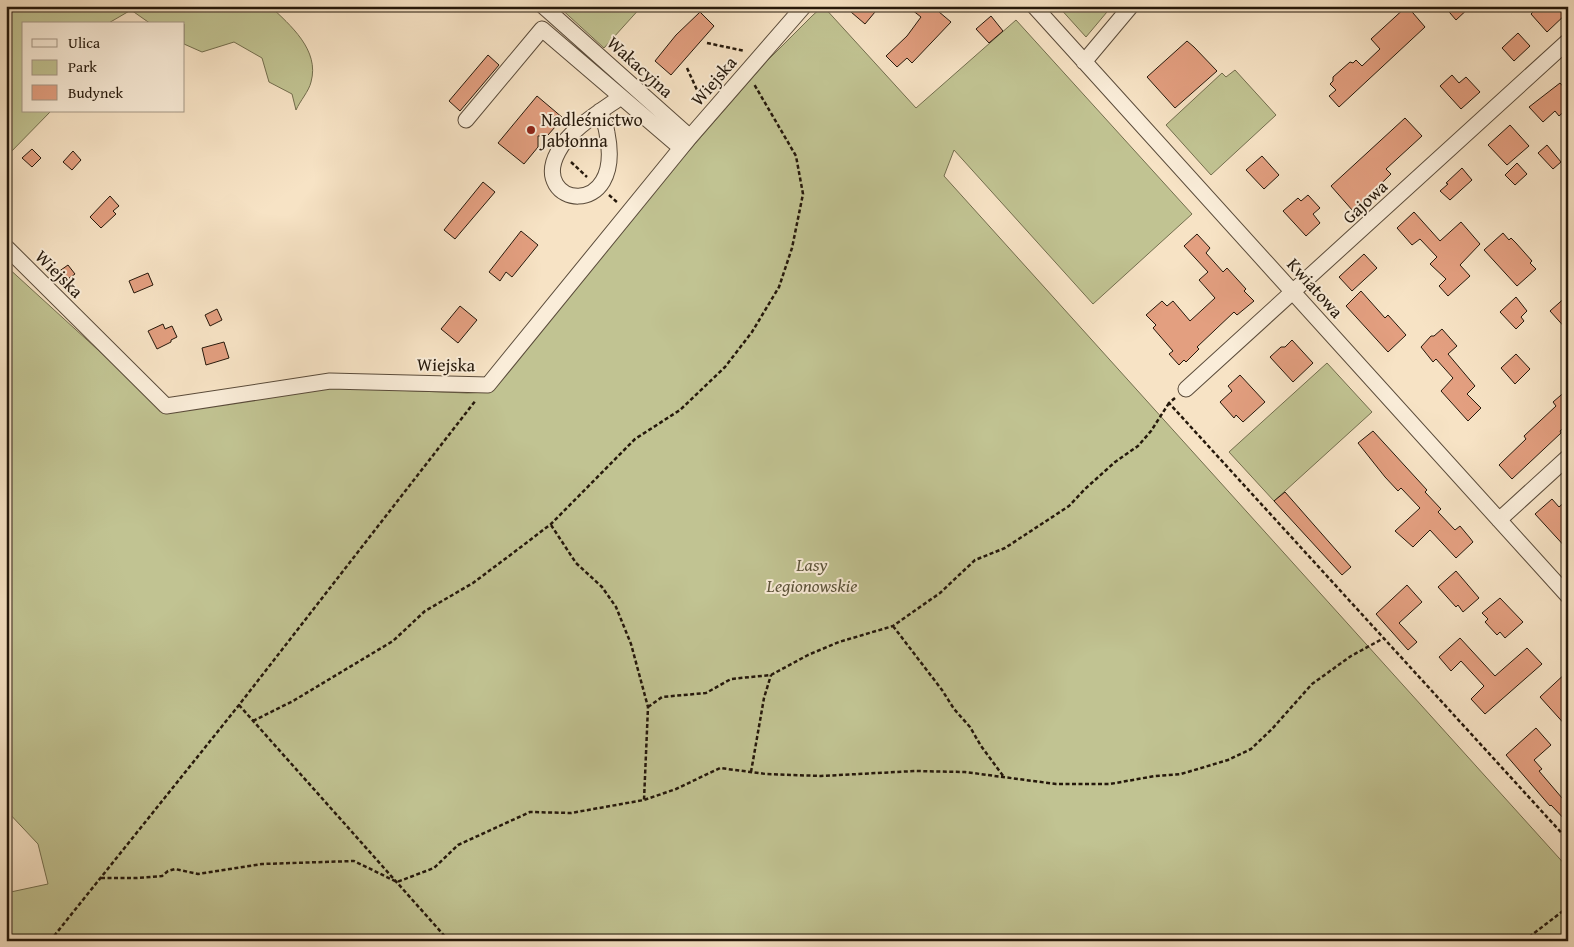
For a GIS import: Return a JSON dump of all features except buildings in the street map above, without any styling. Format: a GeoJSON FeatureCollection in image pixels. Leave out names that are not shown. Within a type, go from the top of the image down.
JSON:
{"type":"FeatureCollection","features":[{"type":"Feature","properties":{"kind":"street","name":"Wakacyjna"},"geometry":{"type":"LineString","coordinates":[[543,6],[685,142]]}},
{"type":"Feature","properties":{"kind":"street","name":"Wiejska"},"geometry":{"type":"LineString","coordinates":[[6,247],[166,406],[330,381],[488,385],[685,142],[804,6]]}},
{"type":"Feature","properties":{"kind":"street","name":"Kwiatowa"},"geometry":{"type":"LineString","coordinates":[[1034,6],[1041,23],[1084,62],[1568,596]]}},
{"type":"Feature","properties":{"kind":"street"},"geometry":{"type":"LineString","coordinates":[[1084,62],[1130,6]]}},
{"type":"Feature","properties":{"kind":"street"},"geometry":{"type":"LineString","coordinates":[[466,120],[542,29],[621,97],[685,142]]}},
{"type":"Feature","properties":{"kind":"street","name":"Gajowa"},"geometry":{"type":"LineString","coordinates":[[1186,389],[1568,41]]}},
{"type":"Feature","properties":{"kind":"street"},"geometry":{"type":"LineString","coordinates":[[600,111],[607,132],[609,148],[605,178],[599,187],[589,195],[575,196],[562,191],[554,182],[552,166],[558,151],[574,132],[600,111],[621,97]]}},
{"type":"Feature","properties":{"kind":"street"},"geometry":{"type":"LineString","coordinates":[[1499,520],[1568,457]]}},
{"type":"Feature","properties":{"kind":"path"},"geometry":{"type":"LineString","coordinates":[[707,43],[762,55]]}},
{"type":"Feature","properties":{"kind":"path"},"geometry":{"type":"LineString","coordinates":[[687,68],[709,115]]}},
{"type":"Feature","properties":{"kind":"path"},"geometry":{"type":"LineString","coordinates":[[254,721],[293,701],[393,641],[425,611],[472,582],[551,524],[635,439],[680,410],[725,367],[752,332],[779,287],[792,248],[803,194],[796,156],[747,71]]}},
{"type":"Feature","properties":{"kind":"path"},"geometry":{"type":"LineString","coordinates":[[558,151],[619,203]]}},
{"type":"Feature","properties":{"kind":"path"},"geometry":{"type":"LineString","coordinates":[[50,941],[239,705],[488,385]]}},
{"type":"Feature","properties":{"kind":"path"},"geometry":{"type":"LineString","coordinates":[[648,707],[662,697],[706,692],[731,679],[771,675],[808,655],[839,642],[893,626],[940,594],[975,560],[1005,548],[1069,506],[1116,462],[1138,446],[1170,403],[1186,389]]}},
{"type":"Feature","properties":{"kind":"path"},"geometry":{"type":"LineString","coordinates":[[1170,403],[1568,840]]}},
{"type":"Feature","properties":{"kind":"path"},"geometry":{"type":"LineString","coordinates":[[551,524],[576,563],[602,586],[616,607],[630,644],[648,707],[644,800]]}},
{"type":"Feature","properties":{"kind":"path"},"geometry":{"type":"LineString","coordinates":[[893,626],[942,690],[954,709],[970,727],[981,746],[1004,777]]}},
{"type":"Feature","properties":{"kind":"path"},"geometry":{"type":"LineString","coordinates":[[101,878],[162,876],[168,871],[175,869],[198,874],[262,864],[354,861],[397,882],[434,868],[458,845],[530,812],[571,813],[644,800],[676,789],[720,768],[751,772],[821,776],[915,771],[964,772],[1056,784],[1110,784],[1154,776],[1181,774],[1228,760],[1251,749],[1272,729],[1312,684],[1351,656],[1384,638]]}},
{"type":"Feature","properties":{"kind":"path"},"geometry":{"type":"LineString","coordinates":[[751,772],[764,698],[771,675]]}},
{"type":"Feature","properties":{"kind":"path"},"geometry":{"type":"LineString","coordinates":[[239,705],[450,941]]}},
{"type":"Feature","properties":{"kind":"path"},"geometry":{"type":"LineString","coordinates":[[1524,941],[1568,907]]}},
{"type":"Feature","properties":{"kind":"path"},"geometry":{"type":"LineString","coordinates":[[1568,918],[1566,923],[1568,936]]}},
{"type":"Feature","properties":{"kind":"green space"},"geometry":{"type":"Polygon","coordinates":[[[6,6],[270,6],[301,39],[311,59],[313,70],[311,82],[296,110],[292,94],[269,82],[262,58],[234,42],[202,52],[185,44],[185,22],[148,22],[131,10],[110,22],[22,22],[22,112],[50,112],[6,157],[6,6]]]}},
{"type":"Feature","properties":{"kind":"green space"},"geometry":{"type":"Polygon","coordinates":[[[558,6],[642,6],[604,48],[558,6]]]}},
{"type":"Feature","properties":{"kind":"green space","name":"Lasy Legionowskie"},"geometry":{"type":"Polygon","coordinates":[[[823,6],[916,108],[1016,20],[1192,214],[1093,304],[954,150],[944,176],[1568,868],[1568,941],[6,941],[6,893],[48,884],[38,844],[6,810],[6,266],[166,412],[319,387],[467,393],[488,392],[589,266],[767,61],[823,6]]]}},
{"type":"Feature","properties":{"kind":"green space"},"geometry":{"type":"Polygon","coordinates":[[[1058,6],[1112,6],[1086,37],[1058,6]]]}},
{"type":"Feature","properties":{"kind":"green space"},"geometry":{"type":"Polygon","coordinates":[[[1235,70],[1276,115],[1211,175],[1166,125],[1222,73],[1226,77],[1235,70]]]}},
{"type":"Feature","properties":{"kind":"green space"},"geometry":{"type":"Polygon","coordinates":[[[1327,363],[1372,412],[1274,501],[1229,452],[1327,363]]]}},
{"type":"Feature","properties":{"kind":"place","name":"Nadleśnictwo Jabłonna"},"geometry":{"type":"Point","coordinates":[531,130]}}]}
